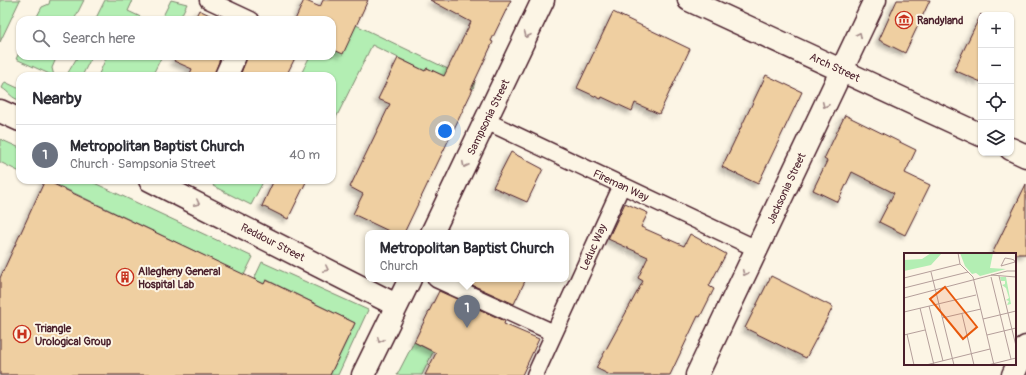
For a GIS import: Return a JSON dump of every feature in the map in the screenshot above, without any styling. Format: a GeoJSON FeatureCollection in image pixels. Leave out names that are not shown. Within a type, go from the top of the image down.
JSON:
{"type":"FeatureCollection","features":[{"type":"Feature","properties":{"kind":"street","name":"Sampsonia Street"},"geometry":{"type":"LineString","coordinates":[[433,230],[543,0]]}},
{"type":"Feature","properties":{"kind":"street","name":"Arch Street"},"geometry":{"type":"LineString","coordinates":[[689,0],[978,134]]}},
{"type":"Feature","properties":{"kind":"street","name":"Jacksonia Street"},"geometry":{"type":"LineString","coordinates":[[697,375],[875,0]]}},
{"type":"Feature","properties":{"kind":"street"},"geometry":{"type":"LineString","coordinates":[[228,72],[233,60]]}},
{"type":"Feature","properties":{"kind":"street"},"geometry":{"type":"LineString","coordinates":[[0,110],[16,118]]}},
{"type":"Feature","properties":{"kind":"street"},"geometry":{"type":"LineString","coordinates":[[1014,150],[1026,156]]}},
{"type":"Feature","properties":{"kind":"street","name":"Reddour Street"},"geometry":{"type":"LineString","coordinates":[[174,185],[396,305]]}},
{"type":"Feature","properties":{"kind":"street"},"geometry":{"type":"LineString","coordinates":[[363,375],[408,282]]}},
{"type":"Feature","properties":{"kind":"lane"},"geometry":{"type":"LineString","coordinates":[[208,0],[242,16]]}},
{"type":"Feature","properties":{"kind":"lane","name":"Fireman Way"},"geometry":{"type":"LineString","coordinates":[[486,121],[757,249]]}},
{"type":"Feature","properties":{"kind":"lane","name":"Leduc Way"},"geometry":{"type":"LineString","coordinates":[[535,375],[622,185]]}},
{"type":"Feature","properties":{"kind":"lane"},"geometry":{"type":"LineString","coordinates":[[443,282],[554,333]]}},
{"type":"Feature","properties":{"kind":"green space"},"geometry":{"type":"Polygon","coordinates":[[[0,0],[20,0],[0,42],[0,0]]]}},
{"type":"Feature","properties":{"kind":"green space"},"geometry":{"type":"Polygon","coordinates":[[[50,0],[84,0],[76,16],[37,16],[42,7],[49,4],[50,0]]]}},
{"type":"Feature","properties":{"kind":"green space"},"geometry":{"type":"Polygon","coordinates":[[[105,0],[133,0],[128,11],[139,16],[97,16],[105,0]]]}},
{"type":"Feature","properties":{"kind":"green space"},"geometry":{"type":"Polygon","coordinates":[[[171,0],[187,4],[181,16],[163,16],[171,0]]]}},
{"type":"Feature","properties":{"kind":"green space"},"geometry":{"type":"Polygon","coordinates":[[[356,25],[475,82],[473,89],[427,68],[425,71],[372,45],[336,118],[336,72],[302,72],[308,60],[336,60],[336,45],[356,25]]]}},
{"type":"Feature","properties":{"kind":"green space"},"geometry":{"type":"Polygon","coordinates":[[[18,60],[55,60],[52,68],[53,72],[45,72],[18,60]]]}},
{"type":"Feature","properties":{"kind":"green space"},"geometry":{"type":"Polygon","coordinates":[[[76,60],[90,60],[84,72],[68,72],[76,60]]]}},
{"type":"Feature","properties":{"kind":"green space"},"geometry":{"type":"Polygon","coordinates":[[[105,60],[160,60],[154,72],[100,72],[105,60]]]}},
{"type":"Feature","properties":{"kind":"green space"},"geometry":{"type":"Polygon","coordinates":[[[5,82],[16,87],[16,98],[15,98],[2,88],[5,82]]]}},
{"type":"Feature","properties":{"kind":"green space"},"geometry":{"type":"Polygon","coordinates":[[[0,139],[16,146],[16,170],[0,162],[0,139]]]}},
{"type":"Feature","properties":{"kind":"green space"},"geometry":{"type":"Polygon","coordinates":[[[55,184],[97,184],[253,257],[244,275],[55,184]]]}},
{"type":"Feature","properties":{"kind":"green space"},"geometry":{"type":"Polygon","coordinates":[[[214,184],[262,184],[251,205],[213,186],[214,184]]]}},
{"type":"Feature","properties":{"kind":"green space"},"geometry":{"type":"Polygon","coordinates":[[[262,262],[368,310],[338,375],[330,375],[355,323],[267,280],[264,284],[254,279],[262,262]]]}},
{"type":"Feature","properties":{"kind":"green space"},"geometry":{"type":"Polygon","coordinates":[[[414,342],[433,352],[422,375],[397,375],[414,342]]]}},
{"type":"Feature","properties":{"kind":"building"},"geometry":{"type":"Polygon","coordinates":[[[304,0],[320,7],[323,0],[368,0],[343,54],[336,51],[336,16],[297,16],[304,0]]]}},
{"type":"Feature","properties":{"kind":"building"},"geometry":{"type":"Polygon","coordinates":[[[430,0],[511,0],[491,41],[493,42],[471,89],[473,89],[405,230],[387,230],[353,214],[363,194],[350,187],[390,104],[378,99],[398,58],[425,71],[427,68],[444,76],[471,22],[430,0]]]}},
{"type":"Feature","properties":{"kind":"building","name":"Randyland"},"geometry":{"type":"Polygon","coordinates":[[[897,0],[930,0],[905,53],[879,40],[897,0]]]}},
{"type":"Feature","properties":{"kind":"building"},"geometry":{"type":"Polygon","coordinates":[[[199,10],[212,16],[196,16],[199,10]]]}},
{"type":"Feature","properties":{"kind":"building"},"geometry":{"type":"Polygon","coordinates":[[[613,12],[690,49],[659,114],[635,103],[632,111],[602,97],[601,99],[577,88],[613,12]]]}},
{"type":"Feature","properties":{"kind":"building"},"geometry":{"type":"Polygon","coordinates":[[[978,20],[978,81],[954,70],[978,20]]]}},
{"type":"Feature","properties":{"kind":"building"},"geometry":{"type":"Polygon","coordinates":[[[220,60],[215,72],[191,72],[192,69],[174,61],[220,60]]]}},
{"type":"Feature","properties":{"kind":"building"},"geometry":{"type":"Polygon","coordinates":[[[246,60],[294,60],[288,72],[241,72],[246,60]]]}},
{"type":"Feature","properties":{"kind":"building"},"geometry":{"type":"Polygon","coordinates":[[[766,75],[802,92],[758,184],[722,167],[766,75]]]}},
{"type":"Feature","properties":{"kind":"building"},"geometry":{"type":"Polygon","coordinates":[[[845,115],[916,150],[905,173],[930,185],[905,235],[879,222],[894,193],[852,172],[838,202],[813,190],[827,161],[824,159],[845,115]]]}},
{"type":"Feature","properties":{"kind":"building"},"geometry":{"type":"Polygon","coordinates":[[[511,152],[543,169],[527,202],[493,187],[511,152]]]}},
{"type":"Feature","properties":{"kind":"building","name":"Allegheny General Hospital Lab"},"geometry":{"type":"Polygon","coordinates":[[[43,184],[53,184],[264,284],[266,280],[355,323],[330,375],[0,375],[0,278],[43,184]]]}},
{"type":"Feature","properties":{"kind":"building"},"geometry":{"type":"Polygon","coordinates":[[[272,184],[305,184],[288,219],[262,206],[272,184]]]}},
{"type":"Feature","properties":{"kind":"building"},"geometry":{"type":"Polygon","coordinates":[[[1026,184],[1026,254],[992,253],[1026,184]]]}},
{"type":"Feature","properties":{"kind":"building"},"geometry":{"type":"Polygon","coordinates":[[[625,203],[648,213],[641,227],[684,246],[690,234],[726,254],[709,286],[714,289],[700,317],[698,316],[670,375],[610,375],[596,368],[643,281],[638,278],[648,257],[608,239],[625,203]]]}},
{"type":"Feature","properties":{"kind":"building"},"geometry":{"type":"Polygon","coordinates":[[[771,276],[833,307],[806,358],[745,328],[771,276]]]}},
{"type":"Feature","properties":{"kind":"building"},"geometry":{"type":"Polygon","coordinates":[[[466,282],[525,282],[514,304],[466,282]]]}},
{"type":"Feature","properties":{"kind":"building"},"geometry":{"type":"Polygon","coordinates":[[[439,291],[505,321],[504,324],[539,339],[522,375],[425,375],[436,353],[414,342],[439,291]]]}},
{"type":"Feature","properties":{"kind":"place","name":"Randyland"},"geometry":{"type":"Point","coordinates":[904,20]}},
{"type":"Feature","properties":{"kind":"place","name":"Allegheny General Hospital Lab"},"geometry":{"type":"Point","coordinates":[125,277]}},
{"type":"Feature","properties":{"kind":"place","name":"Metropolitan Baptist Church"},"geometry":{"type":"Point","coordinates":[467,328]}},
{"type":"Feature","properties":{"kind":"place","name":"Triangle Urological Group"},"geometry":{"type":"Point","coordinates":[22,334]}}]}
